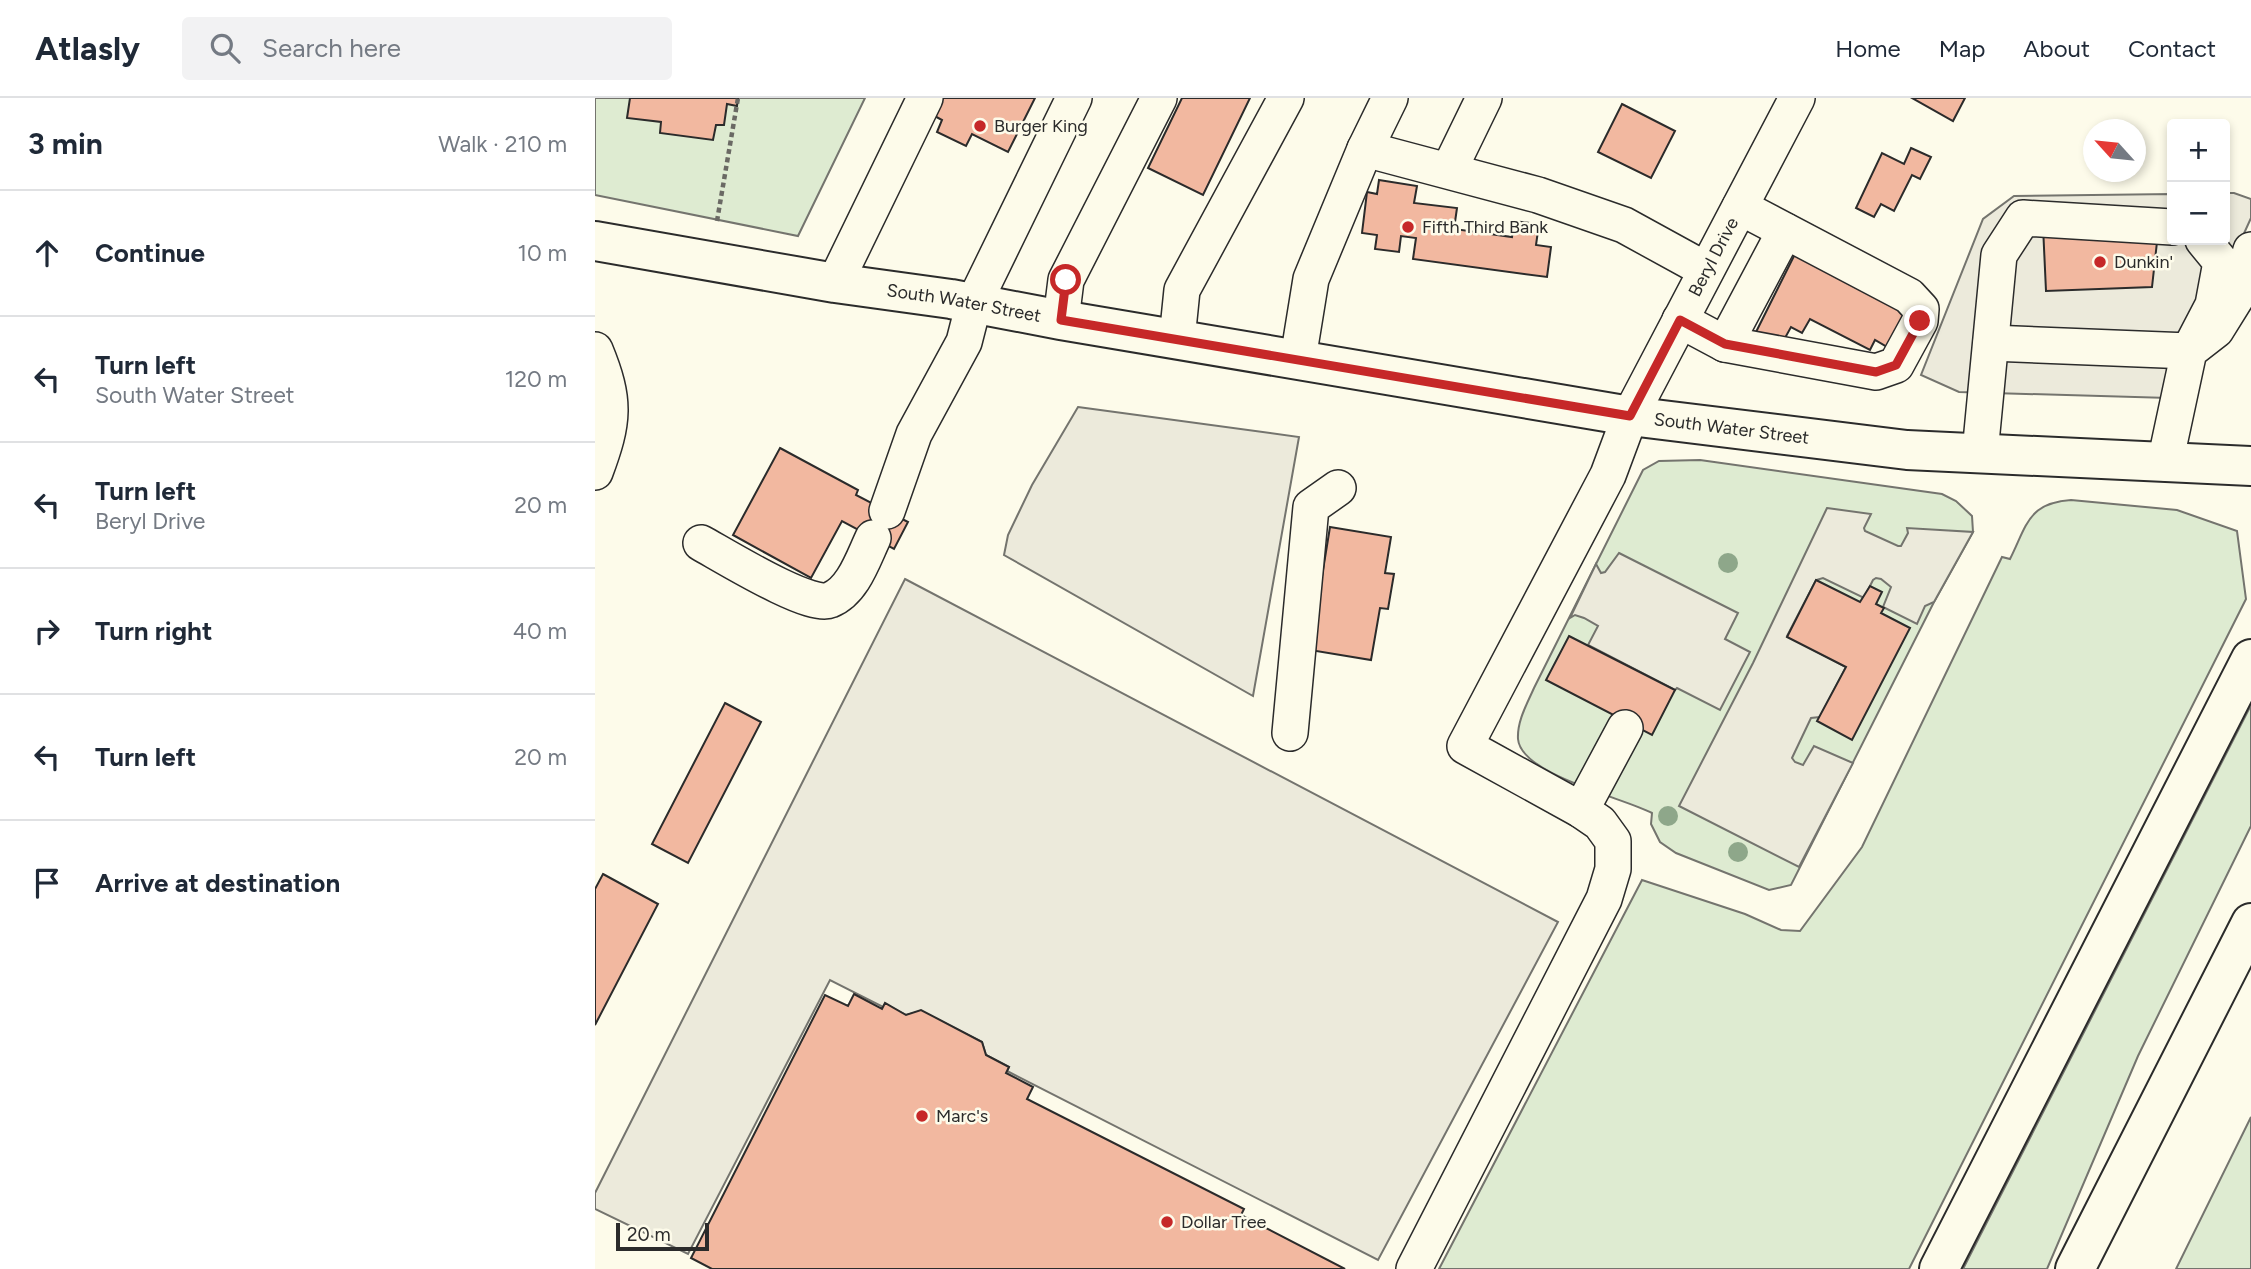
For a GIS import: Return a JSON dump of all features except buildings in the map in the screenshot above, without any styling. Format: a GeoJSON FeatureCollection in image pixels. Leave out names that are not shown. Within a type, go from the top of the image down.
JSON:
{"type":"FeatureCollection","features":[{"type":"Feature","properties":{"kind":"main road","name":"South Water Street"},"geometry":{"type":"LineString","coordinates":[[595,241],[1630,416],[1906,450],[2251,466]]}},
{"type":"Feature","properties":{"kind":"main road"},"geometry":{"type":"LineString","coordinates":[[1939,1269],[2251,659]]}},
{"type":"Feature","properties":{"kind":"main road"},"geometry":{"type":"LineString","coordinates":[[2075,1269],[2251,923]]}},
{"type":"Feature","properties":{"kind":"street"},"geometry":{"type":"LineString","coordinates":[[835,283],[925,98]]}},
{"type":"Feature","properties":{"kind":"street"},"geometry":{"type":"LineString","coordinates":[[701,543],[789,591],[812,600],[828,601],[841,593],[854,576],[880,525],[914,435],[964,342],[974,303],[1074,98]]}},
{"type":"Feature","properties":{"kind":"street"},"geometry":{"type":"LineString","coordinates":[[1061,320],[1066,280],[1159,98]]}},
{"type":"Feature","properties":{"kind":"street"},"geometry":{"type":"LineString","coordinates":[[1177,339],[1182,290],[1286,98]]}},
{"type":"Feature","properties":{"kind":"street"},"geometry":{"type":"LineString","coordinates":[[1298,359],[1311,279],[1365,149],[1390,98]]}},
{"type":"Feature","properties":{"kind":"street"},"geometry":{"type":"LineString","coordinates":[[1449,170],[1484,98]]}},
{"type":"Feature","properties":{"kind":"street","name":"Beryl Drive"},"geometry":{"type":"LineString","coordinates":[[1581,810],[1465,746],[1608,475],[1630,416],[1797,98]]}},
{"type":"Feature","properties":{"kind":"street"},"geometry":{"type":"LineString","coordinates":[[1365,149],[1538,195],[1624,225],[1706,270]]}},
{"type":"Feature","properties":{"kind":"street"},"geometry":{"type":"LineString","coordinates":[[1680,320],[1725,344],[1876,372],[1896,365],[1920,321],[1921,309],[1909,296],[1739,207]]}},
{"type":"Feature","properties":{"kind":"street"},"geometry":{"type":"LineString","coordinates":[[1980,453],[1999,255],[2023,218],[2167,227]]}},
{"type":"Feature","properties":{"kind":"street"},"geometry":{"type":"LineString","coordinates":[[1725,344],[1785,231]]}},
{"type":"Feature","properties":{"kind":"street"},"geometry":{"type":"LineString","coordinates":[[2165,463],[2189,351],[2213,305],[2221,262],[2207,245]]}},
{"type":"Feature","properties":{"kind":"street"},"geometry":{"type":"LineString","coordinates":[[1991,343],[2189,351],[2216,330],[2239,293],[2251,250]]}},
{"type":"Feature","properties":{"kind":"street"},"geometry":{"type":"LineString","coordinates":[[595,350],[612,404],[609,435],[595,472]]}},
{"type":"Feature","properties":{"kind":"street"},"geometry":{"type":"LineString","coordinates":[[1290,733],[1311,507],[1338,488]]}},
{"type":"Feature","properties":{"kind":"street"},"geometry":{"type":"LineString","coordinates":[[1414,1269],[1604,899],[1612,869],[1613,842],[1600,823],[1581,810],[1625,728]]}},
{"type":"Feature","properties":{"kind":"path"},"geometry":{"type":"LineString","coordinates":[[717,221],[737,98]]}},
{"type":"Feature","properties":{"kind":"green space"},"geometry":{"type":"Polygon","coordinates":[[[595,98],[865,98],[798,236],[595,195],[595,98]]]}},
{"type":"Feature","properties":{"kind":"green space"},"geometry":{"type":"Polygon","coordinates":[[[1700,460],[1942,494],[1956,501],[1972,516],[1973,532],[1934,602],[1791,885],[1769,890],[1676,853],[1660,842],[1651,824],[1652,813],[1554,774],[1536,764],[1523,752],[1518,739],[1521,719],[1534,688],[1643,470],[1659,461],[1700,460]]]}},
{"type":"Feature","properties":{"kind":"green space"},"geometry":{"type":"Polygon","coordinates":[[[2071,500],[2177,510],[2237,531],[2246,599],[1909,1269],[1439,1269],[1642,880],[1745,914],[1781,930],[1800,931],[1862,847],[2002,557],[2010,559],[2025,526],[2037,511],[2057,502],[2071,500]]]}},
{"type":"Feature","properties":{"kind":"green space"},"geometry":{"type":"Polygon","coordinates":[[[2251,705],[2251,826],[2138,1056],[2047,1269],[1963,1269],[2251,705]]]}},
{"type":"Feature","properties":{"kind":"green space"},"geometry":{"type":"Polygon","coordinates":[[[2251,1117],[2251,1269],[2176,1269],[2251,1117]]]}},
{"type":"Feature","properties":{"kind":"shaded area"},"geometry":{"type":"Polygon","coordinates":[[[2230,193],[2251,199],[2251,218],[2169,398],[1959,392],[1921,375],[1983,219],[2014,196],[2167,194],[2167,245],[2230,245],[2230,193]]]}},
{"type":"Feature","properties":{"kind":"shaded area"},"geometry":{"type":"Polygon","coordinates":[[[1078,407],[1299,437],[1253,696],[1004,555],[1008,535],[1032,485],[1078,407]]]}},
{"type":"Feature","properties":{"kind":"shaded area"},"geometry":{"type":"Polygon","coordinates":[[[1827,508],[1871,514],[1865,531],[1898,546],[1901,546],[1908,533],[1907,528],[1973,532],[1934,602],[1925,606],[1917,624],[1883,607],[1891,587],[1881,579],[1873,580],[1864,598],[1823,578],[1816,580],[1787,636],[1846,667],[1820,717],[1811,718],[1792,758],[1803,765],[1814,746],[1853,763],[1799,867],[1679,806],[1753,663],[1827,508]]]}},
{"type":"Feature","properties":{"kind":"shaded area"},"geometry":{"type":"Polygon","coordinates":[[[1619,553],[1738,613],[1725,639],[1750,652],[1720,710],[1588,645],[1598,626],[1575,615],[1570,618],[1596,564],[1601,573],[1605,572],[1619,553]]]}},
{"type":"Feature","properties":{"kind":"shaded area"},"geometry":{"type":"Polygon","coordinates":[[[905,579],[1558,922],[1378,1260],[1007,1071],[1009,1067],[986,1055],[982,1042],[921,1011],[906,1015],[885,1004],[883,1007],[830,980],[688,1254],[595,1209],[595,1193],[905,579]]]}},
{"type":"Feature","properties":{"kind":"place","name":"Burger King"},"geometry":{"type":"Point","coordinates":[980,126]}},
{"type":"Feature","properties":{"kind":"place","name":"Fifth Third Bank"},"geometry":{"type":"Point","coordinates":[1408,227]}},
{"type":"Feature","properties":{"kind":"place","name":"Dunkin'"},"geometry":{"type":"Point","coordinates":[2100,262]}},
{"type":"Feature","properties":{"kind":"place","name":"Marc's"},"geometry":{"type":"Point","coordinates":[922,1116]}},
{"type":"Feature","properties":{"kind":"place","name":"Dollar Tree"},"geometry":{"type":"Point","coordinates":[1167,1222]}},
{"type":"Feature","properties":{"kind":"route"},"geometry":{"type":"LineString","coordinates":[[1066,280],[1061,320],[1630,416],[1680,320],[1725,344],[1876,372],[1896,365],[1920,321]]}}]}
